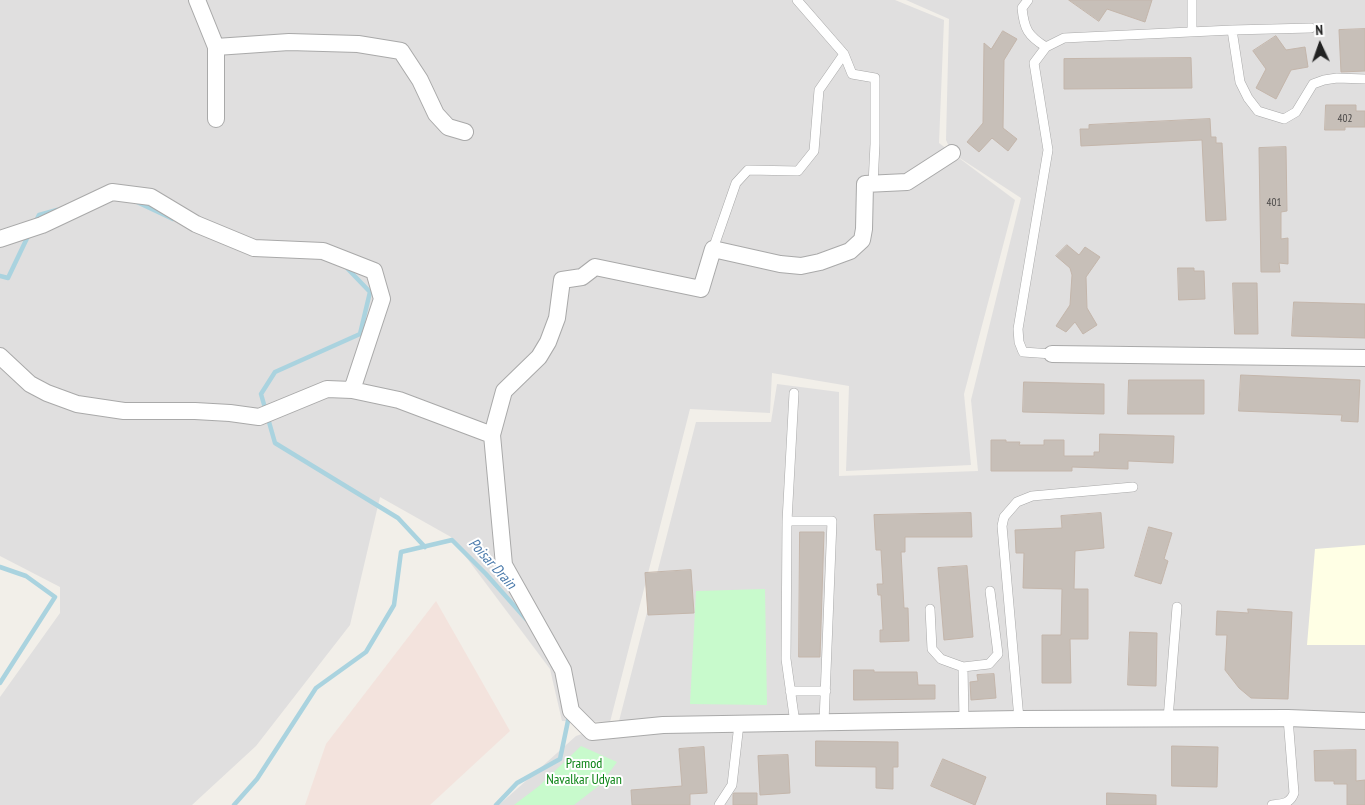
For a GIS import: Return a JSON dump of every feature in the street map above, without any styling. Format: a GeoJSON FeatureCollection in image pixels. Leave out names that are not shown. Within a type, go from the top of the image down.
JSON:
{"type":"FeatureCollection","features":[{"type":"Feature","properties":{"kind":"street"},"geometry":{"type":"LineString","coordinates":[[197,0],[216,47],[216,118]]}},
{"type":"Feature","properties":{"kind":"street"},"geometry":{"type":"LineString","coordinates":[[216,47],[289,42],[358,44],[401,51],[420,80],[436,114],[448,127],[465,132]]}},
{"type":"Feature","properties":{"kind":"street"},"geometry":{"type":"LineString","coordinates":[[952,153],[907,182],[865,184],[862,240],[850,251],[820,262],[802,266],[780,264],[713,249],[701,289],[595,267],[582,277],[562,280],[557,318],[548,342],[539,357],[504,391],[492,435],[504,565],[563,670],[571,711],[592,732],[663,725],[1019,719],[1288,718],[1365,722]]}},
{"type":"Feature","properties":{"kind":"street"},"geometry":{"type":"LineString","coordinates":[[0,239],[42,225],[112,192],[151,197],[196,224],[254,248],[323,251],[374,271],[382,299],[352,390]]}},
{"type":"Feature","properties":{"kind":"street"},"geometry":{"type":"LineString","coordinates":[[1052,354],[1365,358]]}},
{"type":"Feature","properties":{"kind":"street"},"geometry":{"type":"LineString","coordinates":[[0,356],[30,384],[47,393],[77,404],[124,410],[195,411],[259,417],[327,389],[352,390],[399,400],[492,435]]}},
{"type":"Feature","properties":{"kind":"lane"},"geometry":{"type":"LineString","coordinates":[[797,0],[844,54],[852,74],[875,78],[875,144],[872,184]]}},
{"type":"Feature","properties":{"kind":"lane"},"geometry":{"type":"LineString","coordinates":[[1028,0],[1022,8],[1024,25],[1035,40],[1046,47]]}},
{"type":"Feature","properties":{"kind":"lane"},"geometry":{"type":"LineString","coordinates":[[1192,0],[1192,31]]}},
{"type":"Feature","properties":{"kind":"lane"},"geometry":{"type":"LineString","coordinates":[[1052,354],[1023,352],[1019,342],[1018,329],[1048,150],[1034,63],[1046,47],[1064,38],[1192,31],[1311,28]]}},
{"type":"Feature","properties":{"kind":"lane"},"geometry":{"type":"LineString","coordinates":[[1232,30],[1240,82],[1248,98],[1258,111],[1284,119],[1296,112],[1313,84],[1337,78],[1365,79]]}},
{"type":"Feature","properties":{"kind":"lane"},"geometry":{"type":"LineString","coordinates":[[713,249],[736,183],[748,170],[798,171],[814,151],[819,90],[844,54]]}},
{"type":"Feature","properties":{"kind":"lane"},"geometry":{"type":"LineString","coordinates":[[794,393],[787,521],[786,659],[795,723]]}},
{"type":"Feature","properties":{"kind":"lane"},"geometry":{"type":"LineString","coordinates":[[1019,719],[1002,526],[1004,517],[1017,502],[1032,496],[1134,487]]}},
{"type":"Feature","properties":{"kind":"lane"},"geometry":{"type":"LineString","coordinates":[[787,521],[832,521],[824,722]]}},
{"type":"Feature","properties":{"kind":"lane"},"geometry":{"type":"LineString","coordinates":[[930,609],[932,649],[941,659],[963,667],[989,664],[998,654],[990,591]]}},
{"type":"Feature","properties":{"kind":"lane"},"geometry":{"type":"LineString","coordinates":[[1168,719],[1177,607]]}},
{"type":"Feature","properties":{"kind":"lane"},"geometry":{"type":"LineString","coordinates":[[963,667],[964,720]]}},
{"type":"Feature","properties":{"kind":"lane"},"geometry":{"type":"LineString","coordinates":[[790,691],[826,691]]}},
{"type":"Feature","properties":{"kind":"lane"},"geometry":{"type":"LineString","coordinates":[[1272,805],[1285,804],[1292,799],[1294,793],[1288,718]]}},
{"type":"Feature","properties":{"kind":"lane"},"geometry":{"type":"LineString","coordinates":[[719,805],[732,785],[739,724]]}},
{"type":"Feature","properties":{"kind":"shaded area"},"geometry":{"type":"Polygon","coordinates":[[[0,0],[895,0],[944,20],[939,143],[1015,200],[964,394],[971,465],[846,471],[849,386],[772,373],[770,413],[690,409],[610,722],[562,721],[550,669],[451,537],[380,497],[350,625],[256,746],[192,805],[0,805],[0,697],[60,613],[60,587],[0,556],[0,0]]]}},
{"type":"Feature","properties":{"kind":"shaded area"},"geometry":{"type":"Polygon","coordinates":[[[906,0],[1365,0],[1365,805],[499,805],[576,736],[619,721],[696,422],[771,422],[777,384],[839,392],[839,476],[978,471],[971,400],[1021,198],[952,153],[946,140],[949,19],[906,0]]]}},
{"type":"Feature","properties":{"kind":"shaded area"},"geometry":{"type":"Polygon","coordinates":[[[1365,545],[1365,645],[1307,645],[1315,549],[1365,545]]]}},
{"type":"Feature","properties":{"kind":"shaded area"},"geometry":{"type":"Polygon","coordinates":[[[436,601],[510,731],[430,805],[305,805],[326,744],[436,601]]]}},
{"type":"Feature","properties":{"kind":"green space"},"geometry":{"type":"Polygon","coordinates":[[[765,589],[767,705],[690,704],[696,591],[765,589]]]}},
{"type":"Feature","properties":{"kind":"green space","name":"Pramod Navalkar Udyan"},"geometry":{"type":"Polygon","coordinates":[[[581,746],[617,762],[601,784],[574,805],[514,805],[539,786],[581,746]]]}},
{"type":"Feature","properties":{"kind":"building"},"geometry":{"type":"Polygon","coordinates":[[[1069,0],[1152,0],[1145,22],[1107,9],[1099,21],[1069,0]]]}},
{"type":"Feature","properties":{"kind":"building"},"geometry":{"type":"Polygon","coordinates":[[[1365,29],[1365,71],[1341,72],[1339,30],[1365,29]]]}},
{"type":"Feature","properties":{"kind":"building"},"geometry":{"type":"Polygon","coordinates":[[[1003,31],[1017,39],[1004,60],[1003,128],[1017,139],[1008,151],[992,138],[979,152],[967,142],[983,123],[984,43],[991,49],[1003,31]]]}},
{"type":"Feature","properties":{"kind":"building"},"geometry":{"type":"Polygon","coordinates":[[[1276,36],[1286,50],[1305,47],[1308,67],[1291,70],[1276,99],[1256,88],[1266,69],[1253,51],[1276,36]]]}},
{"type":"Feature","properties":{"kind":"building"},"geometry":{"type":"Polygon","coordinates":[[[1191,58],[1192,88],[1064,89],[1064,59],[1191,58]]]}},
{"type":"Feature","properties":{"kind":"building"},"geometry":{"type":"Polygon","coordinates":[[[1326,105],[1356,105],[1356,111],[1365,111],[1365,127],[1325,130],[1326,105]]]}},
{"type":"Feature","properties":{"kind":"building"},"geometry":{"type":"Polygon","coordinates":[[[1210,119],[1211,137],[1216,137],[1216,143],[1222,143],[1226,220],[1206,221],[1202,140],[1081,146],[1080,129],[1089,129],[1089,125],[1210,119]]]}},
{"type":"Feature","properties":{"kind":"building"},"geometry":{"type":"Polygon","coordinates":[[[1286,147],[1287,211],[1281,212],[1281,239],[1288,238],[1288,264],[1279,263],[1280,272],[1261,272],[1259,148],[1286,147]]]}},
{"type":"Feature","properties":{"kind":"building"},"geometry":{"type":"Polygon","coordinates":[[[1067,245],[1079,255],[1085,247],[1100,257],[1086,277],[1087,308],[1097,325],[1083,334],[1075,322],[1066,332],[1056,326],[1070,305],[1072,275],[1070,268],[1056,256],[1067,245]]]}},
{"type":"Feature","properties":{"kind":"building"},"geometry":{"type":"Polygon","coordinates":[[[1178,268],[1194,268],[1194,271],[1204,271],[1205,299],[1179,300],[1178,268]]]}},
{"type":"Feature","properties":{"kind":"building"},"geometry":{"type":"Polygon","coordinates":[[[1233,283],[1257,283],[1258,334],[1235,334],[1233,283]]]}},
{"type":"Feature","properties":{"kind":"building"},"geometry":{"type":"Polygon","coordinates":[[[1294,302],[1365,304],[1365,338],[1292,336],[1294,302]]]}},
{"type":"Feature","properties":{"kind":"building"},"geometry":{"type":"Polygon","coordinates":[[[1241,375],[1360,380],[1358,422],[1341,421],[1342,415],[1239,411],[1241,375]]]}},
{"type":"Feature","properties":{"kind":"building"},"geometry":{"type":"Polygon","coordinates":[[[1129,380],[1204,380],[1204,414],[1128,414],[1129,380]]]}},
{"type":"Feature","properties":{"kind":"building"},"geometry":{"type":"Polygon","coordinates":[[[1024,382],[1104,384],[1104,414],[1023,412],[1024,382]]]}},
{"type":"Feature","properties":{"kind":"building"},"geometry":{"type":"Polygon","coordinates":[[[1100,434],[1174,436],[1173,463],[1128,461],[1128,469],[1072,467],[1072,471],[991,471],[991,440],[1020,442],[1019,445],[1044,445],[1044,440],[1064,440],[1064,456],[1094,456],[1094,452],[1099,452],[1100,434]]]}},
{"type":"Feature","properties":{"kind":"building"},"geometry":{"type":"Polygon","coordinates":[[[971,513],[972,537],[905,537],[905,552],[901,552],[904,608],[908,608],[909,641],[880,642],[880,630],[883,630],[881,595],[878,595],[877,584],[883,584],[881,550],[876,550],[874,515],[971,513]]]}},
{"type":"Feature","properties":{"kind":"building"},"geometry":{"type":"Polygon","coordinates":[[[1101,513],[1104,548],[1075,551],[1074,589],[1088,589],[1088,639],[1070,639],[1071,683],[1042,683],[1042,635],[1061,635],[1062,589],[1023,588],[1024,553],[1016,553],[1015,530],[1062,528],[1061,516],[1101,513]]]}},
{"type":"Feature","properties":{"kind":"building"},"geometry":{"type":"Polygon","coordinates":[[[1149,527],[1172,533],[1164,559],[1168,561],[1161,584],[1135,576],[1149,527]]]}},
{"type":"Feature","properties":{"kind":"building"},"geometry":{"type":"Polygon","coordinates":[[[800,532],[824,532],[820,657],[799,657],[800,532]]]}},
{"type":"Feature","properties":{"kind":"building"},"geometry":{"type":"Polygon","coordinates":[[[967,566],[973,637],[944,640],[938,568],[967,566]]]}},
{"type":"Feature","properties":{"kind":"building"},"geometry":{"type":"Polygon","coordinates":[[[691,570],[694,613],[648,615],[645,573],[691,570]]]}},
{"type":"Feature","properties":{"kind":"building"},"geometry":{"type":"Polygon","coordinates":[[[1248,609],[1292,612],[1288,699],[1251,698],[1239,688],[1225,670],[1227,635],[1216,635],[1217,611],[1248,613],[1248,609]]]}},
{"type":"Feature","properties":{"kind":"building"},"geometry":{"type":"Polygon","coordinates":[[[1130,632],[1157,633],[1156,686],[1128,685],[1130,632]]]}},
{"type":"Feature","properties":{"kind":"building"},"geometry":{"type":"Polygon","coordinates":[[[854,670],[917,672],[918,685],[935,685],[935,699],[854,700],[854,670]]]}},
{"type":"Feature","properties":{"kind":"building"},"geometry":{"type":"Polygon","coordinates":[[[994,674],[996,698],[971,700],[970,682],[978,681],[977,675],[994,674]]]}},
{"type":"Feature","properties":{"kind":"building"},"geometry":{"type":"Polygon","coordinates":[[[816,741],[898,742],[898,767],[893,767],[893,789],[876,788],[876,767],[816,766],[816,741]]]}},
{"type":"Feature","properties":{"kind":"building"},"geometry":{"type":"Polygon","coordinates":[[[1172,746],[1218,747],[1217,787],[1172,786],[1172,746]]]}},
{"type":"Feature","properties":{"kind":"building"},"geometry":{"type":"Polygon","coordinates":[[[704,747],[707,793],[690,794],[690,805],[632,805],[631,790],[682,786],[679,749],[704,747]]]}},
{"type":"Feature","properties":{"kind":"building"},"geometry":{"type":"Polygon","coordinates":[[[1356,750],[1356,781],[1365,780],[1365,805],[1347,805],[1347,784],[1334,784],[1334,781],[1315,781],[1314,751],[1356,750]]]}},
{"type":"Feature","properties":{"kind":"building"},"geometry":{"type":"Polygon","coordinates":[[[788,755],[790,793],[760,795],[758,756],[788,755]]]}},
{"type":"Feature","properties":{"kind":"building"},"geometry":{"type":"Polygon","coordinates":[[[943,759],[986,777],[975,805],[931,786],[943,759]]]}},
{"type":"Feature","properties":{"kind":"building"},"geometry":{"type":"Polygon","coordinates":[[[734,793],[757,793],[757,805],[733,805],[734,793]]]}},
{"type":"Feature","properties":{"kind":"building"},"geometry":{"type":"Polygon","coordinates":[[[1107,793],[1156,795],[1156,805],[1107,805],[1107,793]]]}},
{"type":"Feature","properties":{"kind":"waterway"},"geometry":{"type":"LineString","coordinates":[[137,202],[173,219]]}},
{"type":"Feature","properties":{"kind":"waterway"},"geometry":{"type":"LineString","coordinates":[[35,223],[39,215],[57,210]]}},
{"type":"Feature","properties":{"kind":"waterway"},"geometry":{"type":"LineString","coordinates":[[0,276],[8,278],[29,234]]}},
{"type":"Feature","properties":{"kind":"waterway"},"geometry":{"type":"LineString","coordinates":[[346,267],[370,292],[360,334],[275,372],[261,394],[275,443],[398,518],[425,547]]}},
{"type":"Feature","properties":{"kind":"waterway","name":"Poisar Drain"},"geometry":{"type":"LineString","coordinates":[[234,805],[257,779],[316,688],[366,652],[394,605],[401,552],[452,540],[486,574],[526,619]]}},
{"type":"Feature","properties":{"kind":"waterway","name":"Poisar Drain"},"geometry":{"type":"LineString","coordinates":[[0,567],[26,576],[55,597],[0,683]]}},
{"type":"Feature","properties":{"kind":"waterway"},"geometry":{"type":"LineString","coordinates":[[496,805],[517,783],[560,759],[569,716]]}}]}
